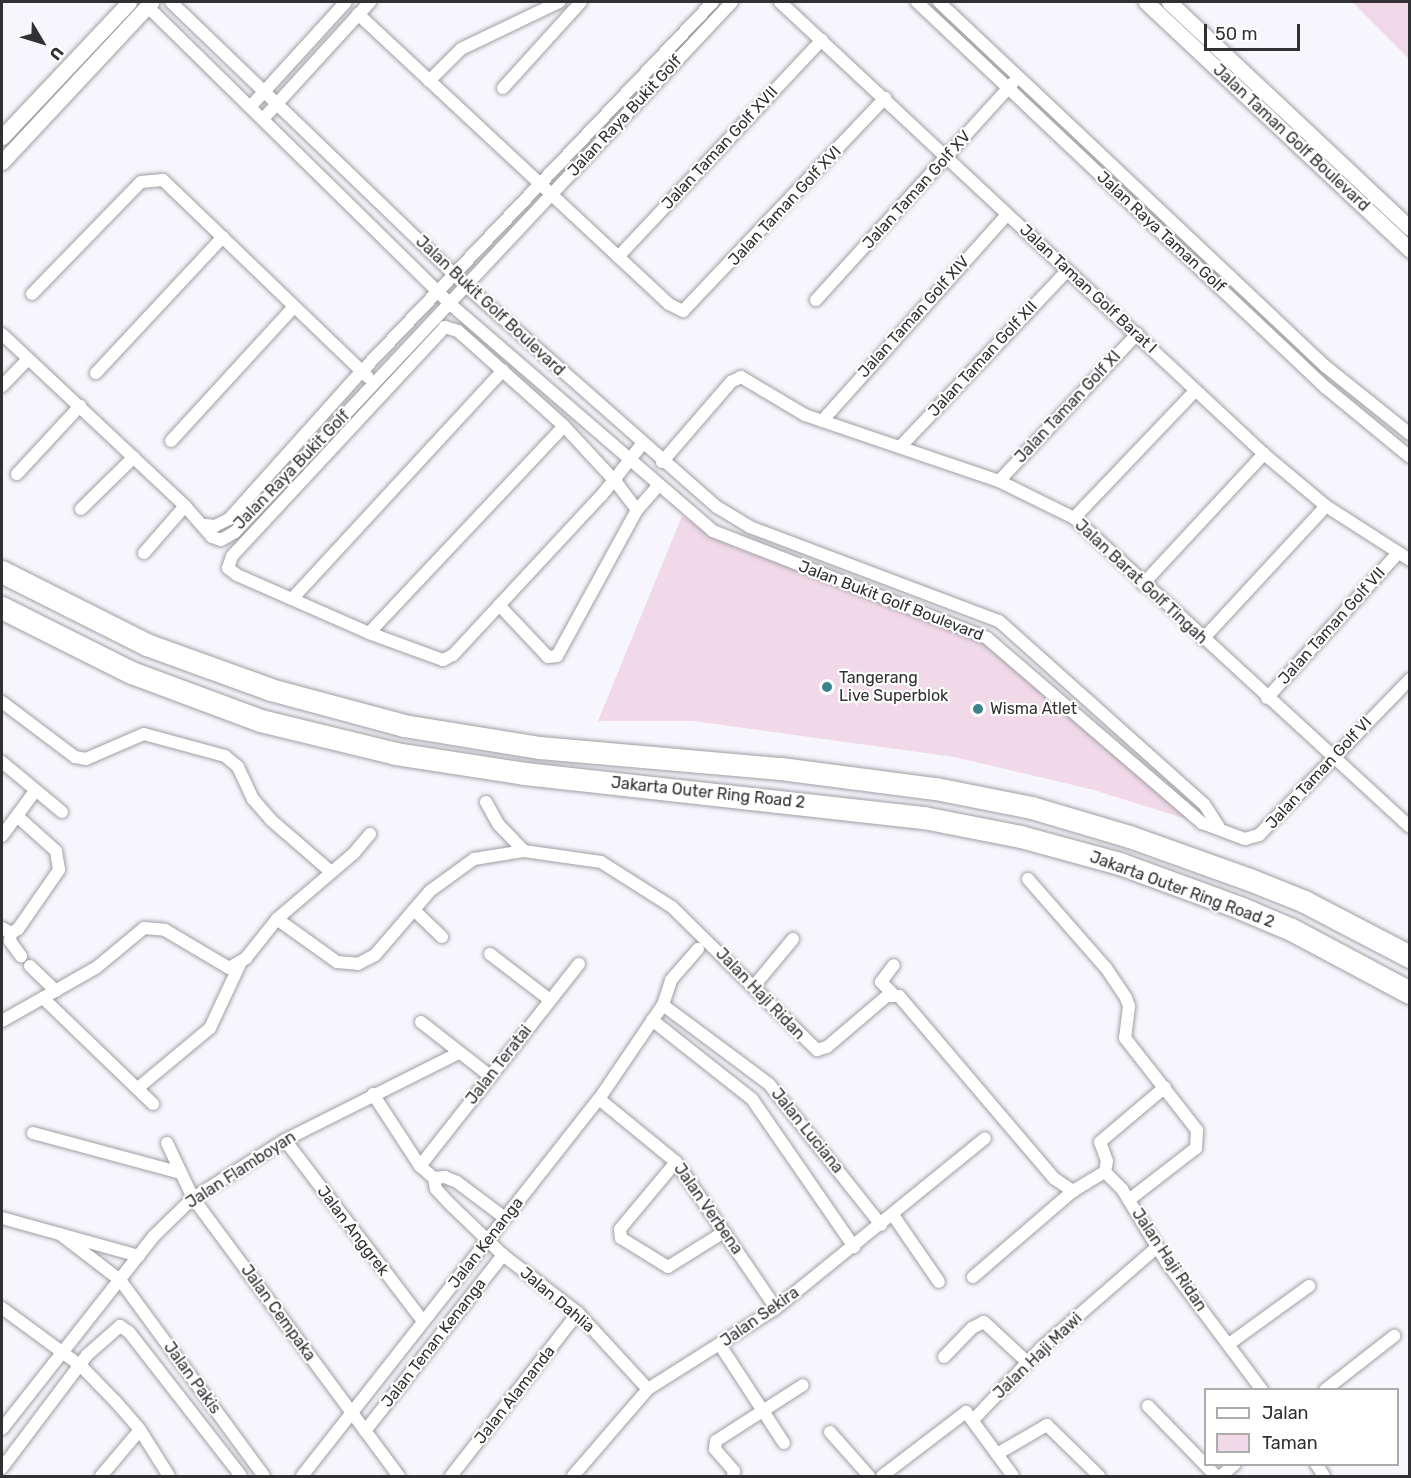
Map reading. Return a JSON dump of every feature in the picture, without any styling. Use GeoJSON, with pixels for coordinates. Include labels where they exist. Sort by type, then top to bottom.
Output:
{"type":"FeatureCollection","features":[{"type":"Feature","properties":{"kind":"highway","name":"Jakarta Outer Ring Road 2"},"geometry":{"type":"LineString","coordinates":[[2,572],[147,645],[271,690],[404,726],[540,748],[781,769],[936,789],[1032,808],[1130,837],[1250,879],[1305,902],[1410,957]]}},
{"type":"Feature","properties":{"kind":"highway","name":"Jakarta Outer Ring Road 2"},"geometry":{"type":"LineString","coordinates":[[2,608],[132,673],[261,720],[396,754],[525,774],[924,818],[1022,837],[1120,864],[1240,908],[1292,930],[1410,993]]}},
{"type":"Feature","properties":{"kind":"street"},"geometry":{"type":"LineString","coordinates":[[2,137],[129,2]]}},
{"type":"Feature","properties":{"kind":"street","name":"Jalan Bukit Golf Boulevard"},"geometry":{"type":"LineString","coordinates":[[171,2],[266,89],[276,104],[466,286],[642,444],[717,507],[750,526],[999,621],[1204,804],[1219,826]]}},
{"type":"Feature","properties":{"kind":"street"},"geometry":{"type":"LineString","coordinates":[[263,119],[370,2]]}},
{"type":"Feature","properties":{"kind":"street"},"geometry":{"type":"LineString","coordinates":[[429,81],[460,49],[559,2]]}},
{"type":"Feature","properties":{"kind":"street"},"geometry":{"type":"LineString","coordinates":[[503,88],[581,2]]}},
{"type":"Feature","properties":{"kind":"street","name":"Jalan Raya Bukit Golf"},"geometry":{"type":"LineString","coordinates":[[205,525],[215,526],[229,519],[362,371],[542,186],[713,2]]}},
{"type":"Feature","properties":{"kind":"street","name":"Jalan Raya Bukit Golf"},"geometry":{"type":"LineString","coordinates":[[205,525],[216,540],[235,532],[732,2]]}},
{"type":"Feature","properties":{"kind":"street","name":"Jalan Taman Golf Barat I"},"geometry":{"type":"LineString","coordinates":[[780,2],[1264,454],[1326,506],[1397,554],[1410,560]]}},
{"type":"Feature","properties":{"kind":"street","name":"Jalan Raya Taman Golf"},"geometry":{"type":"LineString","coordinates":[[917,2],[1325,387],[1410,457]]}},
{"type":"Feature","properties":{"kind":"street","name":"Jalan Raya Taman Golf"},"geometry":{"type":"LineString","coordinates":[[939,2],[1325,366],[1410,434]]}},
{"type":"Feature","properties":{"kind":"street","name":"Jalan Taman Golf Boulevard"},"geometry":{"type":"LineString","coordinates":[[1146,2],[1410,250]]}},
{"type":"Feature","properties":{"kind":"street","name":"Jalan Taman Golf Boulevard"},"geometry":{"type":"LineString","coordinates":[[1169,2],[1410,228]]}},
{"type":"Feature","properties":{"kind":"street"},"geometry":{"type":"LineString","coordinates":[[2,162],[147,3]]}},
{"type":"Feature","properties":{"kind":"street","name":"Jalan Bukit Golf Boulevard"},"geometry":{"type":"LineString","coordinates":[[147,3],[450,304],[722,536],[987,638],[1196,819],[1219,826]]}},
{"type":"Feature","properties":{"kind":"street"},"geometry":{"type":"LineString","coordinates":[[250,107],[343,5],[429,81],[618,257]]}},
{"type":"Feature","properties":{"kind":"street"},"geometry":{"type":"LineString","coordinates":[[317,33],[330,45]]}},
{"type":"Feature","properties":{"kind":"street","name":"Jalan Taman Golf XVII"},"geometry":{"type":"LineString","coordinates":[[618,257],[822,40]]}},
{"type":"Feature","properties":{"kind":"street","name":"Jalan Taman Golf XV"},"geometry":{"type":"LineString","coordinates":[[816,300],[1018,78]]}},
{"type":"Feature","properties":{"kind":"street","name":"Jalan Taman Golf XVI"},"geometry":{"type":"LineString","coordinates":[[618,257],[669,304],[683,311],[885,98]]}},
{"type":"Feature","properties":{"kind":"street"},"geometry":{"type":"LineString","coordinates":[[32,294],[147,179],[170,184],[294,307],[375,383]]}},
{"type":"Feature","properties":{"kind":"street","name":"Jalan Taman Golf XIV"},"geometry":{"type":"LineString","coordinates":[[822,421],[1007,215]]}},
{"type":"Feature","properties":{"kind":"street"},"geometry":{"type":"LineString","coordinates":[[96,373],[223,237]]}},
{"type":"Feature","properties":{"kind":"street","name":"Jalan Taman Golf XII"},"geometry":{"type":"LineString","coordinates":[[900,447],[1067,271]]}},
{"type":"Feature","properties":{"kind":"street"},"geometry":{"type":"LineString","coordinates":[[171,441],[294,307]]}},
{"type":"Feature","properties":{"kind":"street"},"geometry":{"type":"LineString","coordinates":[[636,510],[614,480],[564,426],[454,328],[445,327],[432,338],[229,562],[228,568],[237,575],[369,633],[443,660],[453,655],[614,480],[642,444]]}},
{"type":"Feature","properties":{"kind":"street"},"geometry":{"type":"LineString","coordinates":[[2,334],[27,360],[80,406],[205,525]]}},
{"type":"Feature","properties":{"kind":"street","name":"Jalan Taman Golf XI"},"geometry":{"type":"LineString","coordinates":[[999,481],[1137,334]]}},
{"type":"Feature","properties":{"kind":"street"},"geometry":{"type":"LineString","coordinates":[[2,386],[27,360]]}},
{"type":"Feature","properties":{"kind":"street"},"geometry":{"type":"LineString","coordinates":[[292,598],[503,370]]}},
{"type":"Feature","properties":{"kind":"street","name":"Jalan Barat Golf Tingah"},"geometry":{"type":"LineString","coordinates":[[663,462],[738,377],[751,381],[792,409],[822,421],[999,481],[1074,518],[1332,757],[1407,819]]}},
{"type":"Feature","properties":{"kind":"street"},"geometry":{"type":"LineString","coordinates":[[1074,518],[1195,391]]}},
{"type":"Feature","properties":{"kind":"street"},"geometry":{"type":"LineString","coordinates":[[17,474],[80,406]]}},
{"type":"Feature","properties":{"kind":"street"},"geometry":{"type":"LineString","coordinates":[[369,633],[564,426]]}},
{"type":"Feature","properties":{"kind":"street"},"geometry":{"type":"LineString","coordinates":[[1143,584],[1264,454]]}},
{"type":"Feature","properties":{"kind":"street"},"geometry":{"type":"LineString","coordinates":[[81,509],[134,457]]}},
{"type":"Feature","properties":{"kind":"street"},"geometry":{"type":"LineString","coordinates":[[499,605],[548,657],[555,657],[636,510],[659,484]]}},
{"type":"Feature","properties":{"kind":"street"},"geometry":{"type":"LineString","coordinates":[[144,553],[185,506]]}},
{"type":"Feature","properties":{"kind":"street"},"geometry":{"type":"LineString","coordinates":[[1203,639],[1326,506]]}},
{"type":"Feature","properties":{"kind":"street","name":"Jalan Taman Golf VII"},"geometry":{"type":"LineString","coordinates":[[1267,698],[1397,554]]}},
{"type":"Feature","properties":{"kind":"street","name":"Jalan Taman Golf VI"},"geometry":{"type":"LineString","coordinates":[[1219,826],[1245,839],[1259,835],[1410,679]]}},
{"type":"Feature","properties":{"kind":"street"},"geometry":{"type":"LineString","coordinates":[[2,702],[75,757],[86,759],[144,734],[225,756],[238,767],[254,799],[271,820],[331,872]]}},
{"type":"Feature","properties":{"kind":"street"},"geometry":{"type":"LineString","coordinates":[[2,762],[62,812]]}},
{"type":"Feature","properties":{"kind":"street"},"geometry":{"type":"LineString","coordinates":[[2,836],[35,791]]}},
{"type":"Feature","properties":{"kind":"street"},"geometry":{"type":"LineString","coordinates":[[486,802],[499,825],[524,851]]}},
{"type":"Feature","properties":{"kind":"street"},"geometry":{"type":"LineString","coordinates":[[17,816],[57,851],[59,870],[18,929],[6,931],[21,956]]}},
{"type":"Feature","properties":{"kind":"street"},"geometry":{"type":"LineString","coordinates":[[138,1088],[210,1028],[240,964],[277,919],[370,834]]}},
{"type":"Feature","properties":{"kind":"street","name":"Jalan Haji Ridan"},"geometry":{"type":"LineString","coordinates":[[277,919],[323,954],[348,965],[375,955],[447,875],[474,859],[524,851],[601,862],[672,907],[821,1051],[893,994]]}},
{"type":"Feature","properties":{"kind":"street"},"geometry":{"type":"LineString","coordinates":[[1028,879],[1106,968],[1129,1006],[1125,1038],[1197,1130],[1199,1142],[1129,1200]]}},
{"type":"Feature","properties":{"kind":"street"},"geometry":{"type":"LineString","coordinates":[[414,910],[442,937]]}},
{"type":"Feature","properties":{"kind":"street"},"geometry":{"type":"LineString","coordinates":[[2,1021],[97,967],[144,928],[165,930],[222,967],[240,964]]}},
{"type":"Feature","properties":{"kind":"street"},"geometry":{"type":"LineString","coordinates":[[754,986],[793,939]]}},
{"type":"Feature","properties":{"kind":"street","name":"Jalan Kenanga"},"geometry":{"type":"LineString","coordinates":[[302,1476],[599,1099],[663,1005],[671,980],[698,949]]}},
{"type":"Feature","properties":{"kind":"street"},"geometry":{"type":"LineString","coordinates":[[490,954],[550,1000]]}},
{"type":"Feature","properties":{"kind":"street","name":"Jalan Teratai"},"geometry":{"type":"LineString","coordinates":[[420,1166],[579,964]]}},
{"type":"Feature","properties":{"kind":"street"},"geometry":{"type":"LineString","coordinates":[[894,965],[881,982],[925,1023],[1055,1179],[1073,1191]]}},
{"type":"Feature","properties":{"kind":"street"},"geometry":{"type":"LineString","coordinates":[[30,966],[56,991]]}},
{"type":"Feature","properties":{"kind":"street"},"geometry":{"type":"LineString","coordinates":[[43,998],[138,1088],[154,1099]]}},
{"type":"Feature","properties":{"kind":"street","name":"Jalan Luciana"},"geometry":{"type":"LineString","coordinates":[[663,1005],[769,1084],[881,1225]]}},
{"type":"Feature","properties":{"kind":"street","name":"Jalan Luciana"},"geometry":{"type":"LineString","coordinates":[[652,1020],[752,1099],[854,1247]]}},
{"type":"Feature","properties":{"kind":"street"},"geometry":{"type":"LineString","coordinates":[[421,1022],[490,1076]]}},
{"type":"Feature","properties":{"kind":"street","name":"Jalan Flamboyan"},"geometry":{"type":"LineString","coordinates":[[2,1429],[138,1256],[193,1198],[285,1140],[459,1053]]}},
{"type":"Feature","properties":{"kind":"street"},"geometry":{"type":"LineString","coordinates":[[752,1099],[769,1084]]}},
{"type":"Feature","properties":{"kind":"street"},"geometry":{"type":"LineString","coordinates":[[973,1276],[1073,1191],[1105,1172],[1107,1161],[1100,1142],[1165,1087]]}},
{"type":"Feature","properties":{"kind":"street"},"geometry":{"type":"LineString","coordinates":[[373,1094],[420,1166],[434,1178],[445,1177],[457,1182],[505,1218]]}},
{"type":"Feature","properties":{"kind":"street","name":"Jalan Verbena"},"geometry":{"type":"LineString","coordinates":[[599,1099],[676,1162],[776,1308]]}},
{"type":"Feature","properties":{"kind":"street"},"geometry":{"type":"LineString","coordinates":[[33,1133],[181,1173]]}},
{"type":"Feature","properties":{"kind":"street","name":"Jalan Sekira"},"geometry":{"type":"LineString","coordinates":[[573,1476],[648,1389],[776,1308],[854,1247],[985,1138]]}},
{"type":"Feature","properties":{"kind":"street","name":"Jalan Anggrek"},"geometry":{"type":"LineString","coordinates":[[285,1140],[423,1321]]}},
{"type":"Feature","properties":{"kind":"street","name":"Jalan Cempaka"},"geometry":{"type":"LineString","coordinates":[[166,1143],[193,1198],[399,1476]]}},
{"type":"Feature","properties":{"kind":"street"},"geometry":{"type":"LineString","coordinates":[[676,1162],[620,1229],[621,1238],[668,1267],[724,1232]]}},
{"type":"Feature","properties":{"kind":"street","name":"Jalan Haji Ridan"},"geometry":{"type":"LineString","coordinates":[[1105,1172],[1129,1200],[1157,1247],[1261,1388]]}},
{"type":"Feature","properties":{"kind":"street","name":"Jalan Dahlia"},"geometry":{"type":"LineString","coordinates":[[434,1178],[436,1189],[487,1241],[579,1313],[648,1389]]}},
{"type":"Feature","properties":{"kind":"street"},"geometry":{"type":"LineString","coordinates":[[893,1215],[939,1282]]}},
{"type":"Feature","properties":{"kind":"street"},"geometry":{"type":"LineString","coordinates":[[2,1218],[138,1256]]}},
{"type":"Feature","properties":{"kind":"street","name":"Jalan Pakis"},"geometry":{"type":"LineString","coordinates":[[60,1234],[120,1280],[264,1476]]}},
{"type":"Feature","properties":{"kind":"street","name":"Jalan Haji Mawi"},"geometry":{"type":"LineString","coordinates":[[973,1420],[1027,1362],[1157,1247]]}},
{"type":"Feature","properties":{"kind":"street","name":"Jalan Tenan Kenanga"},"geometry":{"type":"LineString","coordinates":[[365,1431],[503,1255]]}},
{"type":"Feature","properties":{"kind":"street"},"geometry":{"type":"LineString","coordinates":[[1229,1344],[1309,1286]]}},
{"type":"Feature","properties":{"kind":"street"},"geometry":{"type":"LineString","coordinates":[[2,1308],[81,1366],[140,1430],[169,1476]]}},
{"type":"Feature","properties":{"kind":"street","name":"Jalan Alamanda"},"geometry":{"type":"LineString","coordinates":[[450,1476],[579,1313]]}},
{"type":"Feature","properties":{"kind":"street"},"geometry":{"type":"LineString","coordinates":[[944,1357],[972,1328],[984,1322],[992,1326],[1027,1362]]}},
{"type":"Feature","properties":{"kind":"street"},"geometry":{"type":"LineString","coordinates":[[2,1468],[81,1366],[108,1334],[120,1326],[129,1332],[159,1369],[241,1476]]}},
{"type":"Feature","properties":{"kind":"street"},"geometry":{"type":"LineString","coordinates":[[1326,1388],[1394,1336]]}},
{"type":"Feature","properties":{"kind":"street"},"geometry":{"type":"LineString","coordinates":[[720,1345],[784,1443]]}},
{"type":"Feature","properties":{"kind":"street"},"geometry":{"type":"LineString","coordinates":[[159,1369],[176,1356]]}},
{"type":"Feature","properties":{"kind":"street"},"geometry":{"type":"LineString","coordinates":[[733,1476],[734,1471],[714,1443],[762,1409],[803,1385]]}},
{"type":"Feature","properties":{"kind":"street"},"geometry":{"type":"LineString","coordinates":[[1148,1406],[1204,1464]]}},
{"type":"Feature","properties":{"kind":"street"},"geometry":{"type":"LineString","coordinates":[[882,1476],[964,1412],[973,1420],[1014,1476]]}},
{"type":"Feature","properties":{"kind":"street"},"geometry":{"type":"LineString","coordinates":[[998,1454],[1047,1425],[1099,1476]]}},
{"type":"Feature","properties":{"kind":"street"},"geometry":{"type":"LineString","coordinates":[[101,1476],[140,1430]]}},
{"type":"Feature","properties":{"kind":"street"},"geometry":{"type":"LineString","coordinates":[[830,1432],[869,1476]]}},
{"type":"Feature","properties":{"kind":"street"},"geometry":{"type":"LineString","coordinates":[[1221,1476],[1233,1466]]}},
{"type":"Feature","properties":{"kind":"green space"},"geometry":{"type":"Polygon","coordinates":[[[1352,2],[1409,2],[1409,59],[1352,2]]]}},
{"type":"Feature","properties":{"kind":"green space","name":"Tangerang Live Superblok"},"geometry":{"type":"Polygon","coordinates":[[[682,516],[735,548],[962,629],[1004,653],[1189,820],[1094,790],[954,757],[693,721],[598,721],[682,516]]]}},
{"type":"Feature","properties":{"kind":"place","name":"Tangerang Live Superblok"},"geometry":{"type":"Point","coordinates":[827,687]}},
{"type":"Feature","properties":{"kind":"place","name":"Wisma Atlet"},"geometry":{"type":"Point","coordinates":[978,709]}}]}
